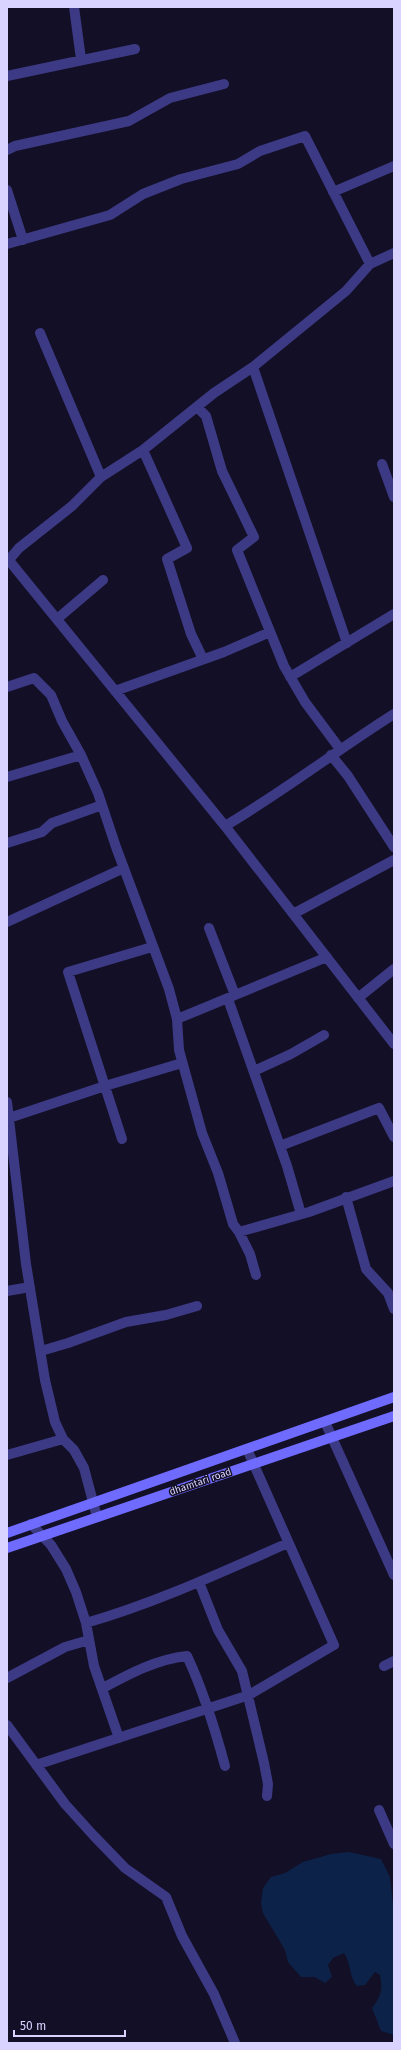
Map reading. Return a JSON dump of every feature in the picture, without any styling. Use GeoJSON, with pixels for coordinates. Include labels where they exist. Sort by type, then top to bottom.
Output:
{"type":"FeatureCollection","features":[{"type":"Feature","properties":{"kind":"main road"},"geometry":{"type":"LineString","coordinates":[[7,1533],[394,1397]]}},
{"type":"Feature","properties":{"kind":"main road","name":"dhamtari road"},"geometry":{"type":"LineString","coordinates":[[7,1548],[394,1416]]}},
{"type":"Feature","properties":{"kind":"street"},"geometry":{"type":"LineString","coordinates":[[74,7],[81,59]]}},
{"type":"Feature","properties":{"kind":"street"},"geometry":{"type":"LineString","coordinates":[[7,76],[81,59],[135,49]]}},
{"type":"Feature","properties":{"kind":"street"},"geometry":{"type":"LineString","coordinates":[[7,150],[15,146],[129,121],[170,98],[224,84]]}},
{"type":"Feature","properties":{"kind":"street"},"geometry":{"type":"LineString","coordinates":[[7,244],[110,215],[143,194],[181,179],[238,164],[260,151],[305,136],[370,264]]}},
{"type":"Feature","properties":{"kind":"street"},"geometry":{"type":"LineString","coordinates":[[333,192],[394,166]]}},
{"type":"Feature","properties":{"kind":"street"},"geometry":{"type":"LineString","coordinates":[[7,190],[23,240]]}},
{"type":"Feature","properties":{"kind":"street"},"geometry":{"type":"LineString","coordinates":[[394,253],[370,264],[346,291],[253,367],[197,407],[143,450],[101,477],[72,506],[19,548],[8,560],[225,826],[394,1044]]}},
{"type":"Feature","properties":{"kind":"street"},"geometry":{"type":"LineString","coordinates":[[40,333],[101,477]]}},
{"type":"Feature","properties":{"kind":"street"},"geometry":{"type":"LineString","coordinates":[[253,367],[347,643]]}},
{"type":"Feature","properties":{"kind":"street"},"geometry":{"type":"LineString","coordinates":[[197,407],[206,416],[222,471],[254,537],[237,550],[270,632],[290,677],[305,702],[340,749]]}},
{"type":"Feature","properties":{"kind":"street"},"geometry":{"type":"LineString","coordinates":[[143,450],[187,548],[167,559],[191,634],[203,659]]}},
{"type":"Feature","properties":{"kind":"street"},"geometry":{"type":"LineString","coordinates":[[382,464],[394,497]]}},
{"type":"Feature","properties":{"kind":"street"},"geometry":{"type":"LineString","coordinates":[[57,619],[103,580]]}},
{"type":"Feature","properties":{"kind":"street"},"geometry":{"type":"LineString","coordinates":[[290,677],[394,614]]}},
{"type":"Feature","properties":{"kind":"street"},"geometry":{"type":"LineString","coordinates":[[115,691],[203,659],[270,632]]}},
{"type":"Feature","properties":{"kind":"street"},"geometry":{"type":"LineString","coordinates":[[7,687],[34,678],[52,695],[62,720],[81,755],[102,805],[152,947],[169,989],[177,1019],[179,1050],[202,1133],[218,1173],[225,1204],[233,1224],[239,1232],[250,1254],[256,1275]]}},
{"type":"Feature","properties":{"kind":"street"},"geometry":{"type":"LineString","coordinates":[[225,826],[292,784],[331,755],[394,714]]}},
{"type":"Feature","properties":{"kind":"street"},"geometry":{"type":"LineString","coordinates":[[7,777],[81,755]]}},
{"type":"Feature","properties":{"kind":"street"},"geometry":{"type":"LineString","coordinates":[[331,755],[348,776],[394,847]]}},
{"type":"Feature","properties":{"kind":"street"},"geometry":{"type":"LineString","coordinates":[[7,843],[42,832],[52,823],[102,805]]}},
{"type":"Feature","properties":{"kind":"street"},"geometry":{"type":"LineString","coordinates":[[293,914],[394,860]]}},
{"type":"Feature","properties":{"kind":"street"},"geometry":{"type":"LineString","coordinates":[[7,922],[124,868]]}},
{"type":"Feature","properties":{"kind":"street"},"geometry":{"type":"LineString","coordinates":[[208,928],[232,997],[254,1071],[280,1146],[301,1214]]}},
{"type":"Feature","properties":{"kind":"street"},"geometry":{"type":"LineString","coordinates":[[122,1138],[68,972],[152,947]]}},
{"type":"Feature","properties":{"kind":"street"},"geometry":{"type":"LineString","coordinates":[[177,1019],[327,957]]}},
{"type":"Feature","properties":{"kind":"street"},"geometry":{"type":"LineString","coordinates":[[358,998],[394,969]]}},
{"type":"Feature","properties":{"kind":"street"},"geometry":{"type":"LineString","coordinates":[[254,1071],[291,1054],[324,1035]]}},
{"type":"Feature","properties":{"kind":"street"},"geometry":{"type":"LineString","coordinates":[[9,1118],[105,1086],[182,1063]]}},
{"type":"Feature","properties":{"kind":"street"},"geometry":{"type":"LineString","coordinates":[[7,1102],[30,1287],[55,1422],[63,1439],[74,1450],[84,1468],[92,1503],[97,1517]]}},
{"type":"Feature","properties":{"kind":"street"},"geometry":{"type":"LineString","coordinates":[[280,1146],[379,1108],[394,1137]]}},
{"type":"Feature","properties":{"kind":"street"},"geometry":{"type":"LineString","coordinates":[[239,1232],[301,1214],[394,1181]]}},
{"type":"Feature","properties":{"kind":"street"},"geometry":{"type":"LineString","coordinates":[[346,1198],[366,1269],[388,1292],[394,1309]]}},
{"type":"Feature","properties":{"kind":"street"},"geometry":{"type":"LineString","coordinates":[[7,1291],[30,1287]]}},
{"type":"Feature","properties":{"kind":"street"},"geometry":{"type":"LineString","coordinates":[[41,1350],[68,1343],[126,1322],[166,1315],[197,1306]]}},
{"type":"Feature","properties":{"kind":"street"},"geometry":{"type":"LineString","coordinates":[[325,1422],[394,1576]]}},
{"type":"Feature","properties":{"kind":"street"},"geometry":{"type":"LineString","coordinates":[[7,1455],[63,1439]]}},
{"type":"Feature","properties":{"kind":"street"},"geometry":{"type":"LineString","coordinates":[[36,1765],[248,1695],[334,1645],[247,1449]]}},
{"type":"Feature","properties":{"kind":"street"},"geometry":{"type":"LineString","coordinates":[[31,1524],[51,1545],[66,1569],[86,1623],[94,1666],[119,1738]]}},
{"type":"Feature","properties":{"kind":"street"},"geometry":{"type":"LineString","coordinates":[[86,1623],[120,1613],[199,1582],[288,1543]]}},
{"type":"Feature","properties":{"kind":"street"},"geometry":{"type":"LineString","coordinates":[[199,1582],[218,1630],[242,1672],[268,1784],[267,1796]]}},
{"type":"Feature","properties":{"kind":"street"},"geometry":{"type":"LineString","coordinates":[[7,1678],[65,1647],[89,1640]]}},
{"type":"Feature","properties":{"kind":"street"},"geometry":{"type":"LineString","coordinates":[[102,1688],[135,1672],[171,1658],[187,1656],[198,1679],[225,1766]]}},
{"type":"Feature","properties":{"kind":"street"},"geometry":{"type":"LineString","coordinates":[[384,1666],[394,1662]]}},
{"type":"Feature","properties":{"kind":"street"},"geometry":{"type":"LineString","coordinates":[[7,1725],[65,1804],[99,1842],[125,1868],[166,1897],[182,1936],[214,1994],[235,2043]]}},
{"type":"Feature","properties":{"kind":"street"},"geometry":{"type":"LineString","coordinates":[[379,1810],[394,1844]]}},
{"type":"Feature","properties":{"kind":"water"},"geometry":{"type":"Polygon","coordinates":[[[349,1852],[381,1859],[390,1877],[394,1913],[394,2035],[381,2031],[372,2008],[380,1993],[380,1975],[375,1972],[365,1985],[357,1986],[354,1982],[344,1953],[333,1958],[328,1965],[332,1977],[325,1983],[315,1977],[301,1977],[288,1962],[285,1950],[263,1913],[261,1903],[263,1888],[271,1877],[285,1873],[303,1862],[331,1854],[349,1852]]]}}]}
